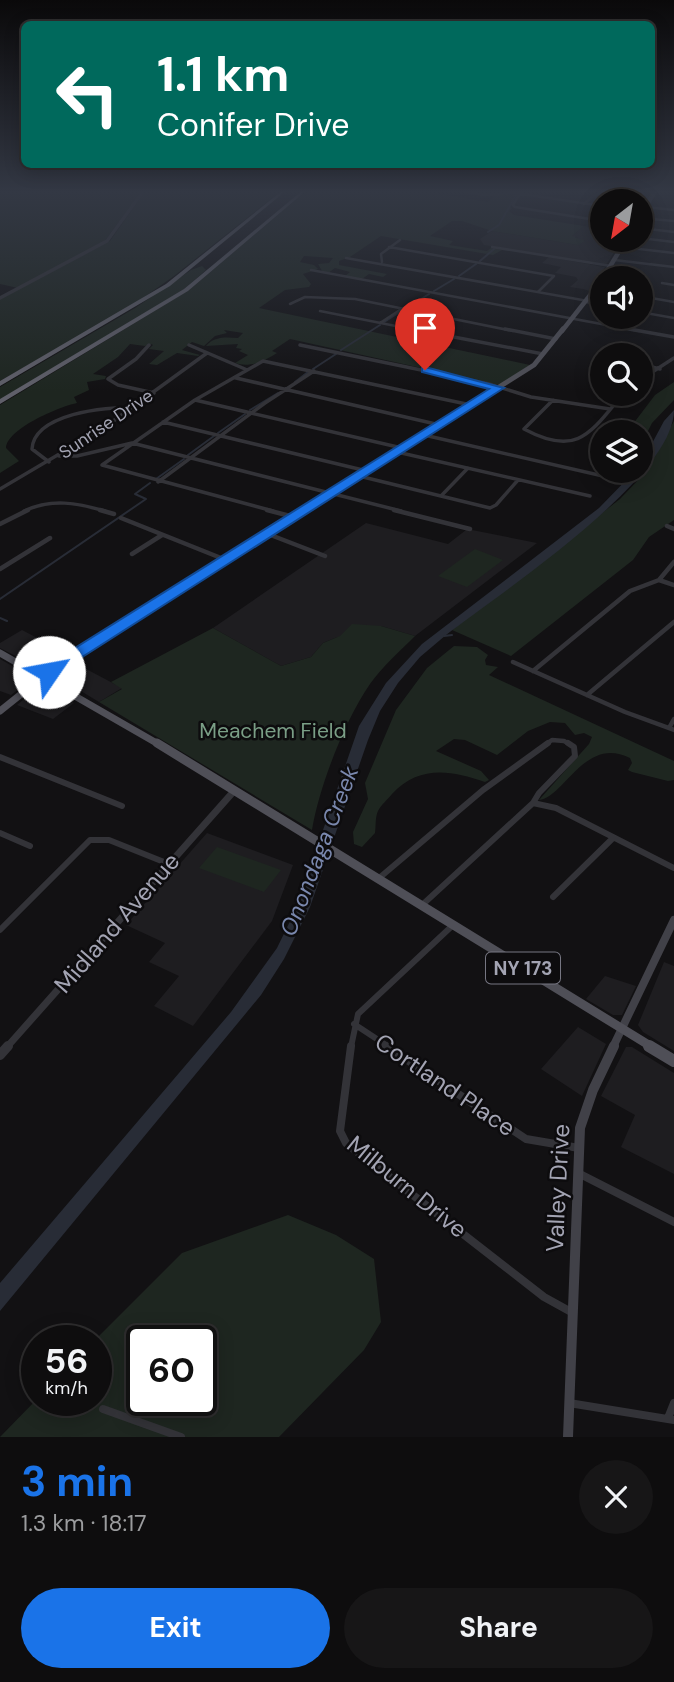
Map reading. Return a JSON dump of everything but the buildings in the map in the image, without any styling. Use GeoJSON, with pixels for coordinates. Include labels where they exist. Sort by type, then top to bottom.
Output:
{"type":"FeatureCollection","features":[{"type":"Feature","properties":{"kind":"highway"},"geometry":{"type":"LineString","coordinates":[[0,384],[168,285],[202,257]]}},
{"type":"Feature","properties":{"kind":"highway"},"geometry":{"type":"LineString","coordinates":[[0,402],[186,290],[225,257]]}},
{"type":"Feature","properties":{"kind":"main road"},"geometry":{"type":"LineString","coordinates":[[610,266],[616,257]]}},
{"type":"Feature","properties":{"kind":"main road"},"geometry":{"type":"LineString","coordinates":[[0,711],[43,676],[534,365],[590,298]]}},
{"type":"Feature","properties":{"kind":"main road","name":"NY 173"},"geometry":{"type":"LineString","coordinates":[[0,653],[234,791],[674,1061]]}},
{"type":"Feature","properties":{"kind":"main road","name":"Valley Drive"},"geometry":{"type":"LineString","coordinates":[[568,1437],[579,1148],[584,1112],[674,920]]}},
{"type":"Feature","properties":{"kind":"street"},"geometry":{"type":"LineString","coordinates":[[0,298],[76,257]]}},
{"type":"Feature","properties":{"kind":"street"},"geometry":{"type":"LineString","coordinates":[[380,257],[385,264]]}},
{"type":"Feature","properties":{"kind":"street"},"geometry":{"type":"LineString","coordinates":[[448,257],[553,275],[538,292]]}},
{"type":"Feature","properties":{"kind":"street"},"geometry":{"type":"LineString","coordinates":[[555,257],[610,266]]}},
{"type":"Feature","properties":{"kind":"street"},"geometry":{"type":"LineString","coordinates":[[345,258],[590,302]]}},
{"type":"Feature","properties":{"kind":"street"},"geometry":{"type":"LineString","coordinates":[[614,260],[674,267]]}},
{"type":"Feature","properties":{"kind":"street"},"geometry":{"type":"LineString","coordinates":[[311,270],[674,337]]}},
{"type":"Feature","properties":{"kind":"street"},"geometry":{"type":"LineString","coordinates":[[662,283],[674,285]]}},
{"type":"Feature","properties":{"kind":"street"},"geometry":{"type":"LineString","coordinates":[[293,296],[355,299],[556,339]]}},
{"type":"Feature","properties":{"kind":"street"},"geometry":{"type":"LineString","coordinates":[[290,304],[303,298]]}},
{"type":"Feature","properties":{"kind":"street"},"geometry":{"type":"LineString","coordinates":[[653,298],[674,302]]}},
{"type":"Feature","properties":{"kind":"street"},"geometry":{"type":"LineString","coordinates":[[380,323],[403,308]]}},
{"type":"Feature","properties":{"kind":"street"},"geometry":{"type":"LineString","coordinates":[[320,311],[543,355]]}},
{"type":"Feature","properties":{"kind":"street"},"geometry":{"type":"LineString","coordinates":[[653,314],[674,318]]}},
{"type":"Feature","properties":{"kind":"street"},"geometry":{"type":"LineString","coordinates":[[149,345],[136,359],[108,379],[118,385],[154,393]]}},
{"type":"Feature","properties":{"kind":"street"},"geometry":{"type":"LineString","coordinates":[[189,345],[245,369]]}},
{"type":"Feature","properties":{"kind":"street"},"geometry":{"type":"LineString","coordinates":[[300,345],[554,400],[610,409]]}},
{"type":"Feature","properties":{"kind":"street","name":"Sunrise Drive"},"geometry":{"type":"LineString","coordinates":[[0,489],[59,456],[154,393],[175,373],[207,353]]}},
{"type":"Feature","properties":{"kind":"street"},"geometry":{"type":"LineString","coordinates":[[653,373],[674,358]]}},
{"type":"Feature","properties":{"kind":"street"},"geometry":{"type":"LineString","coordinates":[[294,517],[158,482],[103,466],[103,463],[195,400],[259,362],[270,361],[471,405]]}},
{"type":"Feature","properties":{"kind":"street"},"geometry":{"type":"LineString","coordinates":[[653,367],[660,369]]}},
{"type":"Feature","properties":{"kind":"street"},"geometry":{"type":"LineString","coordinates":[[158,482],[189,457],[314,371]]}},
{"type":"Feature","properties":{"kind":"street"},"geometry":{"type":"LineString","coordinates":[[236,378],[440,425]]}},
{"type":"Feature","properties":{"kind":"street"},"geometry":{"type":"LineString","coordinates":[[195,400],[590,496]]}},
{"type":"Feature","properties":{"kind":"street"},"geometry":{"type":"LineString","coordinates":[[554,400],[548,409],[527,423],[525,430],[560,440],[582,440],[594,431],[613,406]]}},
{"type":"Feature","properties":{"kind":"street"},"geometry":{"type":"LineString","coordinates":[[49,461],[32,449],[34,438],[40,432],[82,409],[104,406],[132,408]]}},
{"type":"Feature","properties":{"kind":"street"},"geometry":{"type":"LineString","coordinates":[[163,422],[367,471]]}},
{"type":"Feature","properties":{"kind":"street"},"geometry":{"type":"LineString","coordinates":[[424,435],[590,473]]}},
{"type":"Feature","properties":{"kind":"street"},"geometry":{"type":"LineString","coordinates":[[59,456],[77,456],[114,444],[132,443],[470,529]]}},
{"type":"Feature","properties":{"kind":"street"},"geometry":{"type":"LineString","coordinates":[[441,496],[469,468]]}},
{"type":"Feature","properties":{"kind":"street"},"geometry":{"type":"LineString","coordinates":[[359,476],[490,508],[519,480]]}},
{"type":"Feature","properties":{"kind":"street"},"geometry":{"type":"LineString","coordinates":[[0,524],[43,503],[65,501],[114,514]]}},
{"type":"Feature","properties":{"kind":"street"},"geometry":{"type":"LineString","coordinates":[[121,518],[226,561]]}},
{"type":"Feature","properties":{"kind":"street"},"geometry":{"type":"LineString","coordinates":[[667,526],[674,528]]}},
{"type":"Feature","properties":{"kind":"street"},"geometry":{"type":"LineString","coordinates":[[268,534],[325,556]]}},
{"type":"Feature","properties":{"kind":"street"},"geometry":{"type":"LineString","coordinates":[[132,554],[162,535]]}},
{"type":"Feature","properties":{"kind":"street"},"geometry":{"type":"LineString","coordinates":[[0,569],[50,538]]}},
{"type":"Feature","properties":{"kind":"street"},"geometry":{"type":"LineString","coordinates":[[533,671],[630,591],[659,580],[674,562]]}},
{"type":"Feature","properties":{"kind":"street"},"geometry":{"type":"LineString","coordinates":[[659,580],[674,585]]}},
{"type":"Feature","properties":{"kind":"street"},"geometry":{"type":"LineString","coordinates":[[587,695],[674,622]]}},
{"type":"Feature","properties":{"kind":"street"},"geometry":{"type":"LineString","coordinates":[[513,662],[671,729],[674,719]]}},
{"type":"Feature","properties":{"kind":"street"},"geometry":{"type":"LineString","coordinates":[[378,879],[483,790],[552,740],[569,743],[574,747],[575,756],[539,793],[534,803],[421,906]]}},
{"type":"Feature","properties":{"kind":"street"},"geometry":{"type":"LineString","coordinates":[[0,757],[122,806]]}},
{"type":"Feature","properties":{"kind":"street","name":"Midland Avenue"},"geometry":{"type":"LineString","coordinates":[[0,1055],[234,791]]}},
{"type":"Feature","properties":{"kind":"street"},"geometry":{"type":"LineString","coordinates":[[534,803],[556,808],[674,867]]}},
{"type":"Feature","properties":{"kind":"street"},"geometry":{"type":"LineString","coordinates":[[0,833],[30,846]]}},
{"type":"Feature","properties":{"kind":"street"},"geometry":{"type":"LineString","coordinates":[[0,930],[93,838],[110,840],[169,864]]}},
{"type":"Feature","properties":{"kind":"street"},"geometry":{"type":"LineString","coordinates":[[554,897],[614,838]]}},
{"type":"Feature","properties":{"kind":"street","name":"Milburn Drive"},"geometry":{"type":"LineString","coordinates":[[452,926],[358,1014],[346,1070],[340,1131],[346,1143],[544,1297],[573,1314]]}},
{"type":"Feature","properties":{"kind":"street","name":"Cortland Place"},"geometry":{"type":"LineString","coordinates":[[354,1024],[526,1139],[579,1148]]}},
{"type":"Feature","properties":{"kind":"street"},"geometry":{"type":"LineString","coordinates":[[580,1174],[674,1223]]}},
{"type":"Feature","properties":{"kind":"street"},"geometry":{"type":"LineString","coordinates":[[569,1403],[671,1419],[674,1404]]}},
{"type":"Feature","properties":{"kind":"street"},"geometry":{"type":"LineString","coordinates":[[112,1412],[180,1437]]}},
{"type":"Feature","properties":{"kind":"shaded area"},"geometry":{"type":"Polygon","coordinates":[[[549,257],[599,266],[590,266],[590,291],[570,287],[578,280],[576,277],[555,273],[561,267],[542,263],[549,257]]]}},
{"type":"Feature","properties":{"kind":"shaded area"},"geometry":{"type":"Polygon","coordinates":[[[558,257],[611,257],[606,265],[558,257]]]}},
{"type":"Feature","properties":{"kind":"shaded area"},"geometry":{"type":"Polygon","coordinates":[[[366,523],[448,544],[466,530],[537,543],[415,636],[381,626],[335,638],[323,643],[311,657],[281,666],[213,628],[366,523]]]}},
{"type":"Feature","properties":{"kind":"shaded area"},"geometry":{"type":"Polygon","coordinates":[[[22,630],[64,652],[64,656],[41,669],[0,648],[0,643],[22,630]]]}},
{"type":"Feature","properties":{"kind":"shaded area"},"geometry":{"type":"Polygon","coordinates":[[[0,659],[33,678],[11,695],[0,691],[0,659]]]}},
{"type":"Feature","properties":{"kind":"shaded area"},"geometry":{"type":"Polygon","coordinates":[[[73,662],[122,688],[99,702],[56,676],[73,662]]]}},
{"type":"Feature","properties":{"kind":"shaded area"},"geometry":{"type":"Polygon","coordinates":[[[41,685],[74,703],[53,719],[17,705],[41,685]]]}},
{"type":"Feature","properties":{"kind":"shaded area"},"geometry":{"type":"Polygon","coordinates":[[[207,833],[293,865],[272,921],[193,1026],[154,1006],[179,976],[149,962],[165,943],[126,925],[207,833]]]}},
{"type":"Feature","properties":{"kind":"shaded area"},"geometry":{"type":"Polygon","coordinates":[[[664,962],[674,966],[674,1051],[643,1032],[638,1025],[664,962]]]}},
{"type":"Feature","properties":{"kind":"shaded area"},"geometry":{"type":"Polygon","coordinates":[[[605,976],[636,986],[622,1015],[613,1015],[586,999],[605,976]]]}},
{"type":"Feature","properties":{"kind":"shaded area"},"geometry":{"type":"Polygon","coordinates":[[[578,1027],[606,1044],[582,1096],[541,1069],[578,1027]]]}},
{"type":"Feature","properties":{"kind":"shaded area"},"geometry":{"type":"Polygon","coordinates":[[[626,1047],[632,1047],[674,1073],[674,1174],[621,1147],[635,1115],[601,1096],[626,1047]]]}},
{"type":"Feature","properties":{"kind":"green space"},"geometry":{"type":"Polygon","coordinates":[[[0,257],[76,257],[18,288],[0,284],[0,257]]]}},
{"type":"Feature","properties":{"kind":"green space"},"geometry":{"type":"Polygon","coordinates":[[[80,257],[198,257],[133,305],[0,381],[0,299],[80,257]]]}},
{"type":"Feature","properties":{"kind":"green space"},"geometry":{"type":"Polygon","coordinates":[[[228,257],[303,257],[300,262],[314,265],[318,269],[303,274],[311,284],[309,287],[285,290],[259,308],[530,365],[500,385],[290,339],[272,351],[277,353],[267,359],[252,364],[235,363],[248,355],[239,351],[242,349],[236,348],[238,344],[206,346],[216,339],[238,338],[243,333],[224,330],[227,333],[215,336],[204,346],[192,342],[182,350],[200,355],[177,353],[157,365],[149,364],[164,351],[149,349],[153,345],[151,344],[130,344],[118,357],[93,374],[106,376],[105,379],[87,382],[89,390],[74,397],[77,403],[46,414],[15,434],[6,448],[19,461],[0,473],[0,405],[189,290],[228,257]]]}},
{"type":"Feature","properties":{"kind":"green space"},"geometry":{"type":"Polygon","coordinates":[[[319,257],[350,257],[339,261],[339,265],[387,274],[383,277],[369,274],[362,279],[345,276],[350,272],[335,268],[328,273],[322,271],[318,264],[329,263],[333,258],[319,257]]]}},
{"type":"Feature","properties":{"kind":"green space"},"geometry":{"type":"Polygon","coordinates":[[[202,266],[206,270],[182,291],[0,400],[0,387],[135,308],[191,270],[202,266]]]}},
{"type":"Feature","properties":{"kind":"green space"},"geometry":{"type":"Polygon","coordinates":[[[674,382],[674,400],[653,422],[636,420],[647,406],[653,406],[655,395],[674,382]]]}},
{"type":"Feature","properties":{"kind":"green space"},"geometry":{"type":"Polygon","coordinates":[[[674,421],[674,520],[649,537],[633,560],[511,656],[452,630],[620,499],[635,483],[653,483],[653,457],[674,421]]]}},
{"type":"Feature","properties":{"kind":"green space"},"geometry":{"type":"Polygon","coordinates":[[[475,549],[503,560],[467,587],[438,576],[475,549]]]}},
{"type":"Feature","properties":{"kind":"green space","name":"Meachem Field"},"geometry":{"type":"Polygon","coordinates":[[[352,624],[381,626],[415,636],[375,678],[351,716],[327,774],[312,830],[99,702],[122,689],[111,682],[213,628],[281,666],[311,657],[323,643],[340,636],[352,624]]]}},
{"type":"Feature","properties":{"kind":"green space"},"geometry":{"type":"Polygon","coordinates":[[[454,646],[477,647],[488,655],[486,665],[498,667],[489,675],[674,761],[674,780],[668,781],[632,772],[628,770],[632,763],[630,758],[614,753],[600,754],[577,769],[549,796],[539,800],[589,744],[592,737],[584,733],[575,735],[565,723],[550,722],[528,731],[497,755],[465,740],[454,739],[436,751],[481,771],[489,780],[485,782],[447,773],[424,774],[413,778],[392,794],[379,809],[375,833],[362,847],[354,844],[353,832],[368,799],[365,783],[396,710],[427,668],[454,646]]]}},
{"type":"Feature","properties":{"kind":"green space"},"geometry":{"type":"Polygon","coordinates":[[[217,847],[281,870],[264,892],[199,868],[217,847]]]}},
{"type":"Feature","properties":{"kind":"green space"},"geometry":{"type":"Polygon","coordinates":[[[288,1215],[336,1235],[374,1259],[381,1322],[364,1350],[279,1437],[0,1437],[21,1415],[112,1416],[110,1325],[182,1253],[288,1215]]]}},
{"type":"Feature","properties":{"kind":"water"},"geometry":{"type":"Polygon","coordinates":[[[674,410],[666,438],[653,458],[653,442],[664,421],[674,410]]]}},
{"type":"Feature","properties":{"kind":"water","name":"Onondaga Creek"},"geometry":{"type":"Polygon","coordinates":[[[623,483],[632,483],[580,533],[420,657],[398,683],[380,711],[368,740],[310,907],[284,959],[261,995],[0,1311],[0,1283],[231,1012],[277,948],[295,911],[359,726],[386,683],[422,644],[599,508],[623,483]]]}},
{"type":"Feature","properties":{"kind":"waterway"},"geometry":{"type":"LineString","coordinates":[[480,261],[485,257]]}},
{"type":"Feature","properties":{"kind":"waterway"},"geometry":{"type":"LineString","coordinates":[[459,276],[476,264]]}},
{"type":"Feature","properties":{"kind":"waterway"},"geometry":{"type":"LineString","coordinates":[[434,291],[454,279]]}},
{"type":"Feature","properties":{"kind":"waterway"},"geometry":{"type":"LineString","coordinates":[[407,308],[429,294]]}},
{"type":"Feature","properties":{"kind":"waterway"},"geometry":{"type":"LineString","coordinates":[[384,322],[403,310]]}},
{"type":"Feature","properties":{"kind":"waterway"},"geometry":{"type":"LineString","coordinates":[[341,350],[380,325]]}},
{"type":"Feature","properties":{"kind":"waterway"},"geometry":{"type":"LineString","coordinates":[[313,369],[336,354]]}},
{"type":"Feature","properties":{"kind":"waterway"},"geometry":{"type":"LineString","coordinates":[[295,382],[308,372]]}},
{"type":"Feature","properties":{"kind":"waterway"},"geometry":{"type":"LineString","coordinates":[[250,410],[278,393]]}},
{"type":"Feature","properties":{"kind":"waterway"},"geometry":{"type":"LineString","coordinates":[[218,433],[245,414]]}},
{"type":"Feature","properties":{"kind":"waterway"},"geometry":{"type":"LineString","coordinates":[[188,455],[214,436]]}},
{"type":"Feature","properties":{"kind":"waterway"},"geometry":{"type":"LineString","coordinates":[[156,479],[184,459]]}},
{"type":"Feature","properties":{"kind":"waterway"},"geometry":{"type":"LineString","coordinates":[[0,599],[146,499],[135,494],[150,483]]}},
{"type":"Feature","properties":{"kind":"waterway"},"geometry":{"type":"LineString","coordinates":[[0,618],[7,621]]}},
{"type":"Feature","properties":{"kind":"waterway"},"geometry":{"type":"LineString","coordinates":[[444,636],[452,635]]}},
{"type":"Feature","properties":{"kind":"route"},"geometry":{"type":"LineString","coordinates":[[49,672],[498,388],[425,370]]}}]}
